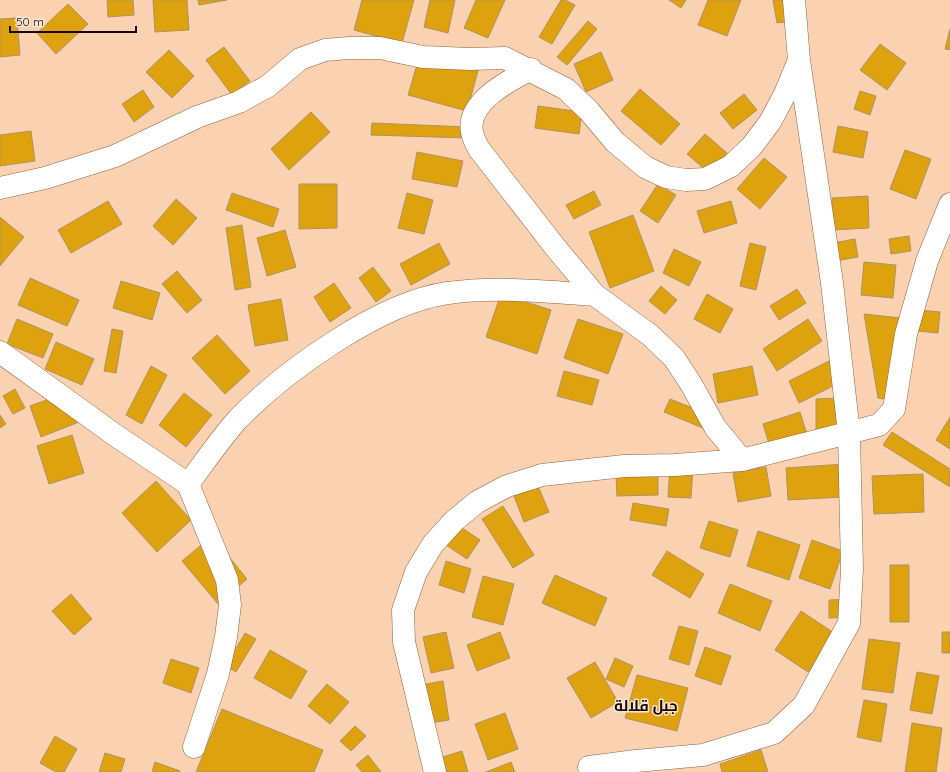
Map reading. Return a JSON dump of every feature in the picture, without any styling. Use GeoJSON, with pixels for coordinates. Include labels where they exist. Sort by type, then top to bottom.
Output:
{"type":"FeatureCollection","features":[{"type":"Feature","properties":{"kind":"street"},"geometry":{"type":"LineString","coordinates":[[589,768],[636,761],[703,755],[774,732],[804,705],[849,623],[852,569],[848,433],[832,283],[799,60],[794,0]]}},
{"type":"Feature","properties":{"kind":"street"},"geometry":{"type":"LineString","coordinates":[[0,188],[44,178],[115,156],[197,117],[239,102],[268,86],[300,59],[325,50],[380,48],[423,57],[470,59],[505,58],[531,69],[566,89],[589,111],[615,142],[645,167],[666,178],[686,180],[705,179],[731,166],[752,146],[770,122],[799,60]]}},
{"type":"Feature","properties":{"kind":"street"},"geometry":{"type":"LineString","coordinates":[[531,69],[504,83],[488,97],[474,115],[471,131],[479,149],[555,247],[595,295],[650,335],[674,358],[691,384],[715,427],[742,460]]}},
{"type":"Feature","properties":{"kind":"street"},"geometry":{"type":"LineString","coordinates":[[435,772],[404,642],[403,610],[416,572],[433,544],[454,521],[477,502],[507,486],[542,475],[624,466],[675,465],[742,460],[879,425],[894,409],[906,334],[927,261],[950,204]]}},
{"type":"Feature","properties":{"kind":"street"},"geometry":{"type":"LineString","coordinates":[[188,484],[238,420],[288,374],[382,314],[409,303],[446,293],[478,290],[531,289],[595,295]]}},
{"type":"Feature","properties":{"kind":"street"},"geometry":{"type":"LineString","coordinates":[[0,352],[116,435],[188,484],[227,580],[230,605],[226,637],[218,674],[194,747]]}},
{"type":"Feature","properties":{"kind":"building"},"geometry":{"type":"Polygon","coordinates":[[[107,0],[133,0],[134,15],[108,17],[107,0]]]}},
{"type":"Feature","properties":{"kind":"building"},"geometry":{"type":"Polygon","coordinates":[[[153,0],[187,0],[189,30],[155,32],[153,0]]]}},
{"type":"Feature","properties":{"kind":"building"},"geometry":{"type":"Polygon","coordinates":[[[198,0],[227,0],[199,5],[198,0]]]}},
{"type":"Feature","properties":{"kind":"building"},"geometry":{"type":"Polygon","coordinates":[[[362,0],[414,0],[402,43],[354,30],[362,0]]]}},
{"type":"Feature","properties":{"kind":"building"},"geometry":{"type":"Polygon","coordinates":[[[430,0],[455,0],[448,33],[424,27],[430,0]]]}},
{"type":"Feature","properties":{"kind":"building"},"geometry":{"type":"Polygon","coordinates":[[[476,0],[505,0],[488,38],[464,28],[476,0]]]}},
{"type":"Feature","properties":{"kind":"building"},"geometry":{"type":"Polygon","coordinates":[[[561,0],[565,0],[575,5],[552,44],[539,37],[561,0]]]}},
{"type":"Feature","properties":{"kind":"building"},"geometry":{"type":"Polygon","coordinates":[[[669,0],[686,0],[681,8],[669,0]]]}},
{"type":"Feature","properties":{"kind":"building"},"geometry":{"type":"Polygon","coordinates":[[[708,0],[741,0],[727,36],[698,25],[708,0]]]}},
{"type":"Feature","properties":{"kind":"building"},"geometry":{"type":"Polygon","coordinates":[[[773,0],[791,0],[795,21],[777,23],[773,0]]]}},
{"type":"Feature","properties":{"kind":"building"},"geometry":{"type":"Polygon","coordinates":[[[68,4],[88,24],[56,54],[37,33],[68,4]]]}},
{"type":"Feature","properties":{"kind":"building"},"geometry":{"type":"Polygon","coordinates":[[[17,18],[20,55],[0,57],[0,19],[17,18]]]}},
{"type":"Feature","properties":{"kind":"building"},"geometry":{"type":"Polygon","coordinates":[[[588,21],[597,29],[567,65],[557,57],[588,21]]]}},
{"type":"Feature","properties":{"kind":"building"},"geometry":{"type":"Polygon","coordinates":[[[950,29],[950,50],[945,49],[950,29]]]}},
{"type":"Feature","properties":{"kind":"building"},"geometry":{"type":"Polygon","coordinates":[[[880,44],[906,63],[887,90],[860,70],[880,44]]]}},
{"type":"Feature","properties":{"kind":"building"},"geometry":{"type":"Polygon","coordinates":[[[224,47],[250,81],[232,95],[206,60],[224,47]]]}},
{"type":"Feature","properties":{"kind":"building"},"geometry":{"type":"Polygon","coordinates":[[[169,50],[194,76],[172,98],[146,72],[169,50]]]}},
{"type":"Feature","properties":{"kind":"building"},"geometry":{"type":"Polygon","coordinates":[[[421,51],[479,67],[467,111],[408,95],[421,51]]]}},
{"type":"Feature","properties":{"kind":"building"},"geometry":{"type":"Polygon","coordinates":[[[601,52],[613,80],[586,92],[574,64],[601,52]]]}},
{"type":"Feature","properties":{"kind":"building"},"geometry":{"type":"Polygon","coordinates":[[[640,89],[680,124],[661,145],[621,111],[640,89]]]}},
{"type":"Feature","properties":{"kind":"building"},"geometry":{"type":"Polygon","coordinates":[[[143,90],[154,107],[134,122],[122,104],[143,90]]]}},
{"type":"Feature","properties":{"kind":"building"},"geometry":{"type":"Polygon","coordinates":[[[860,91],[876,96],[870,115],[854,109],[860,91]]]}},
{"type":"Feature","properties":{"kind":"building"},"geometry":{"type":"Polygon","coordinates":[[[744,94],[757,110],[733,129],[720,113],[744,94]]]}},
{"type":"Feature","properties":{"kind":"building"},"geometry":{"type":"Polygon","coordinates":[[[538,106],[582,112],[579,134],[535,128],[538,106]]]}},
{"type":"Feature","properties":{"kind":"building"},"geometry":{"type":"Polygon","coordinates":[[[311,112],[330,132],[289,170],[271,149],[311,112]]]}},
{"type":"Feature","properties":{"kind":"building"},"geometry":{"type":"Polygon","coordinates":[[[372,123],[468,127],[467,138],[371,135],[372,123]]]}},
{"type":"Feature","properties":{"kind":"building"},"geometry":{"type":"Polygon","coordinates":[[[838,126],[868,132],[863,158],[833,152],[838,126]]]}},
{"type":"Feature","properties":{"kind":"building"},"geometry":{"type":"Polygon","coordinates":[[[31,131],[35,161],[0,166],[0,135],[31,131]]]}},
{"type":"Feature","properties":{"kind":"building"},"geometry":{"type":"Polygon","coordinates":[[[705,134],[727,153],[709,173],[687,154],[705,134]]]}},
{"type":"Feature","properties":{"kind":"building"},"geometry":{"type":"Polygon","coordinates":[[[905,150],[931,159],[916,199],[890,189],[905,150]]]}},
{"type":"Feature","properties":{"kind":"building"},"geometry":{"type":"Polygon","coordinates":[[[417,152],[463,161],[457,187],[412,179],[417,152]]]}},
{"type":"Feature","properties":{"kind":"building"},"geometry":{"type":"Polygon","coordinates":[[[764,158],[787,177],[760,209],[737,189],[764,158]]]}},
{"type":"Feature","properties":{"kind":"building"},"geometry":{"type":"Polygon","coordinates":[[[299,184],[337,184],[337,228],[299,229],[299,184]]]}},
{"type":"Feature","properties":{"kind":"building"},"geometry":{"type":"Polygon","coordinates":[[[658,184],[676,195],[658,223],[640,211],[658,184]]]}},
{"type":"Feature","properties":{"kind":"building"},"geometry":{"type":"Polygon","coordinates":[[[594,191],[601,205],[574,219],[566,205],[594,191]]]}},
{"type":"Feature","properties":{"kind":"building"},"geometry":{"type":"Polygon","coordinates":[[[232,193],[279,209],[273,227],[226,210],[232,193]]]}},
{"type":"Feature","properties":{"kind":"building"},"geometry":{"type":"Polygon","coordinates":[[[407,193],[433,200],[424,234],[398,228],[407,193]]]}},
{"type":"Feature","properties":{"kind":"building"},"geometry":{"type":"Polygon","coordinates":[[[868,196],[869,228],[833,230],[832,198],[868,196]]]}},
{"type":"Feature","properties":{"kind":"building"},"geometry":{"type":"Polygon","coordinates":[[[176,199],[197,218],[173,245],[153,226],[176,199]]]}},
{"type":"Feature","properties":{"kind":"building"},"geometry":{"type":"Polygon","coordinates":[[[108,201],[122,224],[71,253],[58,230],[108,201]]]}},
{"type":"Feature","properties":{"kind":"building"},"geometry":{"type":"Polygon","coordinates":[[[731,201],[737,223],[704,233],[697,211],[731,201]]]}},
{"type":"Feature","properties":{"kind":"building"},"geometry":{"type":"Polygon","coordinates":[[[633,215],[654,271],[610,288],[589,232],[633,215]]]}},
{"type":"Feature","properties":{"kind":"building"},"geometry":{"type":"Polygon","coordinates":[[[0,217],[24,237],[0,266],[0,217]]]}},
{"type":"Feature","properties":{"kind":"building"},"geometry":{"type":"Polygon","coordinates":[[[242,225],[251,287],[235,290],[226,228],[242,225]]]}},
{"type":"Feature","properties":{"kind":"building"},"geometry":{"type":"Polygon","coordinates":[[[285,230],[296,267],[267,276],[257,238],[285,230]]]}},
{"type":"Feature","properties":{"kind":"building"},"geometry":{"type":"Polygon","coordinates":[[[909,236],[911,251],[891,254],[889,239],[909,236]]]}},
{"type":"Feature","properties":{"kind":"building"},"geometry":{"type":"Polygon","coordinates":[[[855,239],[858,257],[836,261],[833,243],[855,239]]]}},
{"type":"Feature","properties":{"kind":"building"},"geometry":{"type":"Polygon","coordinates":[[[439,243],[450,264],[411,285],[400,264],[439,243]]]}},
{"type":"Feature","properties":{"kind":"building"},"geometry":{"type":"Polygon","coordinates":[[[750,243],[766,247],[756,290],[740,286],[750,243]]]}},
{"type":"Feature","properties":{"kind":"building"},"geometry":{"type":"Polygon","coordinates":[[[674,249],[701,262],[689,286],[663,273],[674,249]]]}},
{"type":"Feature","properties":{"kind":"building"},"geometry":{"type":"Polygon","coordinates":[[[864,262],[896,265],[893,298],[861,295],[864,262]]]}},
{"type":"Feature","properties":{"kind":"building"},"geometry":{"type":"Polygon","coordinates":[[[373,267],[391,291],[376,302],[359,278],[373,267]]]}},
{"type":"Feature","properties":{"kind":"building"},"geometry":{"type":"Polygon","coordinates":[[[177,271],[202,300],[187,313],[162,284],[177,271]]]}},
{"type":"Feature","properties":{"kind":"building"},"geometry":{"type":"Polygon","coordinates":[[[30,278],[79,300],[67,326],[18,305],[30,278]]]}},
{"type":"Feature","properties":{"kind":"building"},"geometry":{"type":"Polygon","coordinates":[[[121,281],[160,293],[152,320],[113,308],[121,281]]]}},
{"type":"Feature","properties":{"kind":"building"},"geometry":{"type":"Polygon","coordinates":[[[334,283],[351,308],[330,322],[314,297],[334,283]]]}},
{"type":"Feature","properties":{"kind":"building"},"geometry":{"type":"Polygon","coordinates":[[[661,286],[677,300],[665,314],[649,301],[661,286]]]}},
{"type":"Feature","properties":{"kind":"building"},"geometry":{"type":"Polygon","coordinates":[[[797,289],[806,303],[779,320],[770,306],[797,289]]]}},
{"type":"Feature","properties":{"kind":"building"},"geometry":{"type":"Polygon","coordinates":[[[501,294],[551,310],[537,354],[486,337],[501,294]]]}},
{"type":"Feature","properties":{"kind":"building"},"geometry":{"type":"Polygon","coordinates":[[[707,294],[733,309],[720,333],[694,319],[707,294]]]}},
{"type":"Feature","properties":{"kind":"building"},"geometry":{"type":"Polygon","coordinates":[[[281,299],[288,340],[255,346],[248,305],[281,299]]]}},
{"type":"Feature","properties":{"kind":"building"},"geometry":{"type":"Polygon","coordinates":[[[919,310],[940,312],[938,333],[917,331],[919,310]]]}},
{"type":"Feature","properties":{"kind":"building"},"geometry":{"type":"Polygon","coordinates":[[[864,314],[901,318],[890,400],[878,398],[864,314]]]}},
{"type":"Feature","properties":{"kind":"building"},"geometry":{"type":"Polygon","coordinates":[[[17,319],[53,334],[43,358],[7,344],[17,319]]]}},
{"type":"Feature","properties":{"kind":"building"},"geometry":{"type":"Polygon","coordinates":[[[578,319],[623,334],[608,374],[564,358],[578,319]]]}},
{"type":"Feature","properties":{"kind":"building"},"geometry":{"type":"Polygon","coordinates":[[[808,319],[822,341],[777,371],[763,349],[808,319]]]}},
{"type":"Feature","properties":{"kind":"building"},"geometry":{"type":"Polygon","coordinates":[[[112,329],[123,331],[116,373],[104,371],[112,329]]]}},
{"type":"Feature","properties":{"kind":"building"},"geometry":{"type":"Polygon","coordinates":[[[217,335],[250,371],[225,394],[192,358],[217,335]]]}},
{"type":"Feature","properties":{"kind":"building"},"geometry":{"type":"Polygon","coordinates":[[[56,342],[94,359],[82,385],[45,369],[56,342]]]}},
{"type":"Feature","properties":{"kind":"building"},"geometry":{"type":"Polygon","coordinates":[[[839,356],[849,378],[799,403],[789,381],[839,356]]]}},
{"type":"Feature","properties":{"kind":"building"},"geometry":{"type":"Polygon","coordinates":[[[151,366],[167,375],[142,424],[126,415],[151,366]]]}},
{"type":"Feature","properties":{"kind":"building"},"geometry":{"type":"Polygon","coordinates":[[[752,366],[758,395],[718,403],[713,374],[752,366]]]}},
{"type":"Feature","properties":{"kind":"building"},"geometry":{"type":"Polygon","coordinates":[[[564,371],[599,380],[592,405],[557,396],[564,371]]]}},
{"type":"Feature","properties":{"kind":"building"},"geometry":{"type":"Polygon","coordinates":[[[15,389],[25,408],[13,414],[3,396],[15,389]]]}},
{"type":"Feature","properties":{"kind":"building"},"geometry":{"type":"Polygon","coordinates":[[[68,392],[79,422],[41,437],[30,406],[68,392]]]}},
{"type":"Feature","properties":{"kind":"building"},"geometry":{"type":"Polygon","coordinates":[[[184,393],[212,415],[186,447],[159,425],[184,393]]]}},
{"type":"Feature","properties":{"kind":"building"},"geometry":{"type":"Polygon","coordinates":[[[837,398],[838,430],[816,430],[816,399],[837,398]]]}},
{"type":"Feature","properties":{"kind":"building"},"geometry":{"type":"Polygon","coordinates":[[[670,399],[721,419],[715,433],[664,412],[670,399]]]}},
{"type":"Feature","properties":{"kind":"building"},"geometry":{"type":"Polygon","coordinates":[[[800,412],[809,441],[772,454],[763,424],[800,412]]]}},
{"type":"Feature","properties":{"kind":"building"},"geometry":{"type":"Polygon","coordinates":[[[0,415],[6,424],[0,428],[0,415]]]}},
{"type":"Feature","properties":{"kind":"building"},"geometry":{"type":"Polygon","coordinates":[[[950,417],[950,449],[936,440],[950,417]]]}},
{"type":"Feature","properties":{"kind":"building"},"geometry":{"type":"Polygon","coordinates":[[[892,432],[950,469],[950,487],[883,445],[892,432]]]}},
{"type":"Feature","properties":{"kind":"building"},"geometry":{"type":"Polygon","coordinates":[[[72,435],[84,473],[49,484],[37,446],[72,435]]]}},
{"type":"Feature","properties":{"kind":"building"},"geometry":{"type":"Polygon","coordinates":[[[859,463],[861,496],[788,500],[786,468],[859,463]]]}},
{"type":"Feature","properties":{"kind":"building"},"geometry":{"type":"Polygon","coordinates":[[[670,466],[693,468],[691,498],[668,497],[670,466]]]}},
{"type":"Feature","properties":{"kind":"building"},"geometry":{"type":"Polygon","coordinates":[[[766,467],[771,496],[738,502],[733,473],[766,467]]]}},
{"type":"Feature","properties":{"kind":"building"},"geometry":{"type":"Polygon","coordinates":[[[923,474],[924,512],[874,514],[872,476],[923,474]]]}},
{"type":"Feature","properties":{"kind":"building"},"geometry":{"type":"Polygon","coordinates":[[[658,475],[658,495],[617,496],[616,476],[658,475]]]}},
{"type":"Feature","properties":{"kind":"building"},"geometry":{"type":"Polygon","coordinates":[[[156,481],[191,520],[157,552],[122,513],[156,481]]]}},
{"type":"Feature","properties":{"kind":"building"},"geometry":{"type":"Polygon","coordinates":[[[538,486],[549,512],[524,522],[514,496],[538,486]]]}},
{"type":"Feature","properties":{"kind":"building"},"geometry":{"type":"Polygon","coordinates":[[[633,503],[669,509],[666,526],[630,520],[633,503]]]}},
{"type":"Feature","properties":{"kind":"building"},"geometry":{"type":"Polygon","coordinates":[[[503,506],[534,555],[513,568],[482,519],[503,506]]]}},
{"type":"Feature","properties":{"kind":"building"},"geometry":{"type":"Polygon","coordinates":[[[709,521],[738,530],[730,557],[700,548],[709,521]]]}},
{"type":"Feature","properties":{"kind":"building"},"geometry":{"type":"Polygon","coordinates":[[[456,524],[480,540],[467,559],[443,543],[456,524]]]}},
{"type":"Feature","properties":{"kind":"building"},"geometry":{"type":"Polygon","coordinates":[[[758,531],[800,545],[789,580],[747,566],[758,531]]]}},
{"type":"Feature","properties":{"kind":"building"},"geometry":{"type":"Polygon","coordinates":[[[212,536],[247,579],[218,604],[182,561],[212,536]]]}},
{"type":"Feature","properties":{"kind":"building"},"geometry":{"type":"Polygon","coordinates":[[[812,540],[843,551],[830,589],[799,578],[812,540]]]}},
{"type":"Feature","properties":{"kind":"building"},"geometry":{"type":"Polygon","coordinates":[[[667,551],[704,574],[690,598],[652,575],[667,551]]]}},
{"type":"Feature","properties":{"kind":"building"},"geometry":{"type":"Polygon","coordinates":[[[446,561],[471,569],[464,593],[439,585],[446,561]]]}},
{"type":"Feature","properties":{"kind":"building"},"geometry":{"type":"Polygon","coordinates":[[[890,565],[909,565],[909,622],[890,622],[890,565]]]}},
{"type":"Feature","properties":{"kind":"building"},"geometry":{"type":"Polygon","coordinates":[[[555,575],[607,598],[595,626],[542,603],[555,575]]]}},
{"type":"Feature","properties":{"kind":"building"},"geometry":{"type":"Polygon","coordinates":[[[483,576],[514,584],[503,625],[472,617],[483,576]]]}},
{"type":"Feature","properties":{"kind":"building"},"geometry":{"type":"Polygon","coordinates":[[[730,584],[772,601],[760,631],[718,613],[730,584]]]}},
{"type":"Feature","properties":{"kind":"building"},"geometry":{"type":"Polygon","coordinates":[[[71,594],[92,619],[74,635],[52,611],[71,594]]]}},
{"type":"Feature","properties":{"kind":"building"},"geometry":{"type":"Polygon","coordinates":[[[855,599],[855,617],[829,618],[829,600],[855,599]]]}},
{"type":"Feature","properties":{"kind":"building"},"geometry":{"type":"Polygon","coordinates":[[[801,611],[834,633],[808,672],[775,650],[801,611]]]}},
{"type":"Feature","properties":{"kind":"building"},"geometry":{"type":"Polygon","coordinates":[[[679,626],[698,631],[689,665],[669,659],[679,626]]]}},
{"type":"Feature","properties":{"kind":"building"},"geometry":{"type":"Polygon","coordinates":[[[446,632],[454,668],[431,673],[423,637],[446,632]]]}},
{"type":"Feature","properties":{"kind":"building"},"geometry":{"type":"Polygon","coordinates":[[[500,632],[510,658],[477,671],[467,645],[500,632]]]}},
{"type":"Feature","properties":{"kind":"building"},"geometry":{"type":"Polygon","coordinates":[[[942,632],[950,632],[950,653],[942,653],[942,632]]]}},
{"type":"Feature","properties":{"kind":"building"},"geometry":{"type":"Polygon","coordinates":[[[245,633],[256,639],[236,672],[226,666],[245,633]]]}},
{"type":"Feature","properties":{"kind":"building"},"geometry":{"type":"Polygon","coordinates":[[[869,639],[900,643],[893,693],[862,689],[869,639]]]}},
{"type":"Feature","properties":{"kind":"building"},"geometry":{"type":"Polygon","coordinates":[[[705,647],[731,656],[721,685],[695,676],[705,647]]]}},
{"type":"Feature","properties":{"kind":"building"},"geometry":{"type":"Polygon","coordinates":[[[270,650],[307,671],[291,699],[254,678],[270,650]]]}},
{"type":"Feature","properties":{"kind":"building"},"geometry":{"type":"Polygon","coordinates":[[[615,658],[633,666],[624,687],[606,679],[615,658]]]}},
{"type":"Feature","properties":{"kind":"building"},"geometry":{"type":"Polygon","coordinates":[[[171,659],[199,668],[191,693],[163,683],[171,659]]]}},
{"type":"Feature","properties":{"kind":"building"},"geometry":{"type":"Polygon","coordinates":[[[595,662],[618,702],[591,718],[567,678],[595,662]]]}},
{"type":"Feature","properties":{"kind":"building"},"geometry":{"type":"Polygon","coordinates":[[[917,672],[939,676],[932,714],[910,710],[917,672]]]}},
{"type":"Feature","properties":{"kind":"building"},"geometry":{"type":"Polygon","coordinates":[[[637,675],[688,688],[677,731],[625,718],[637,675]]]}},
{"type":"Feature","properties":{"kind":"building"},"geometry":{"type":"Polygon","coordinates":[[[443,681],[449,720],[423,724],[416,686],[443,681]]]}},
{"type":"Feature","properties":{"kind":"building"},"geometry":{"type":"Polygon","coordinates":[[[327,684],[349,702],[330,724],[308,706],[327,684]]]}},
{"type":"Feature","properties":{"kind":"building"},"geometry":{"type":"Polygon","coordinates":[[[864,700],[887,704],[881,742],[857,737],[864,700]]]}},
{"type":"Feature","properties":{"kind":"building"},"geometry":{"type":"Polygon","coordinates":[[[222,709],[323,750],[314,772],[196,772],[222,709]]]}},
{"type":"Feature","properties":{"kind":"building"},"geometry":{"type":"Polygon","coordinates":[[[505,713],[518,749],[488,760],[475,724],[505,713]]]}},
{"type":"Feature","properties":{"kind":"building"},"geometry":{"type":"Polygon","coordinates":[[[912,723],[942,728],[936,772],[905,772],[912,723]]]}},
{"type":"Feature","properties":{"kind":"building"},"geometry":{"type":"Polygon","coordinates":[[[355,726],[366,736],[351,751],[340,741],[355,726]]]}},
{"type":"Feature","properties":{"kind":"building"},"geometry":{"type":"Polygon","coordinates":[[[55,736],[77,749],[64,772],[56,772],[40,763],[55,736]]]}},
{"type":"Feature","properties":{"kind":"building"},"geometry":{"type":"Polygon","coordinates":[[[761,750],[768,772],[722,772],[720,764],[761,750]]]}},
{"type":"Feature","properties":{"kind":"building"},"geometry":{"type":"Polygon","coordinates":[[[462,751],[468,772],[436,772],[433,760],[462,751]]]}},
{"type":"Feature","properties":{"kind":"building"},"geometry":{"type":"Polygon","coordinates":[[[105,753],[125,759],[121,772],[99,772],[105,753]]]}},
{"type":"Feature","properties":{"kind":"building"},"geometry":{"type":"Polygon","coordinates":[[[368,755],[381,772],[362,772],[356,765],[368,755]]]}},
{"type":"Feature","properties":{"kind":"building"},"geometry":{"type":"Polygon","coordinates":[[[155,762],[180,771],[180,772],[152,772],[155,762]]]}},
{"type":"Feature","properties":{"kind":"building"},"geometry":{"type":"Polygon","coordinates":[[[511,762],[515,772],[486,772],[511,762]]]}},
{"type":"Feature","properties":{"kind":"district","name":"جبل قلالة"},"geometry":{"type":"Point","coordinates":[646,705]}}]}
